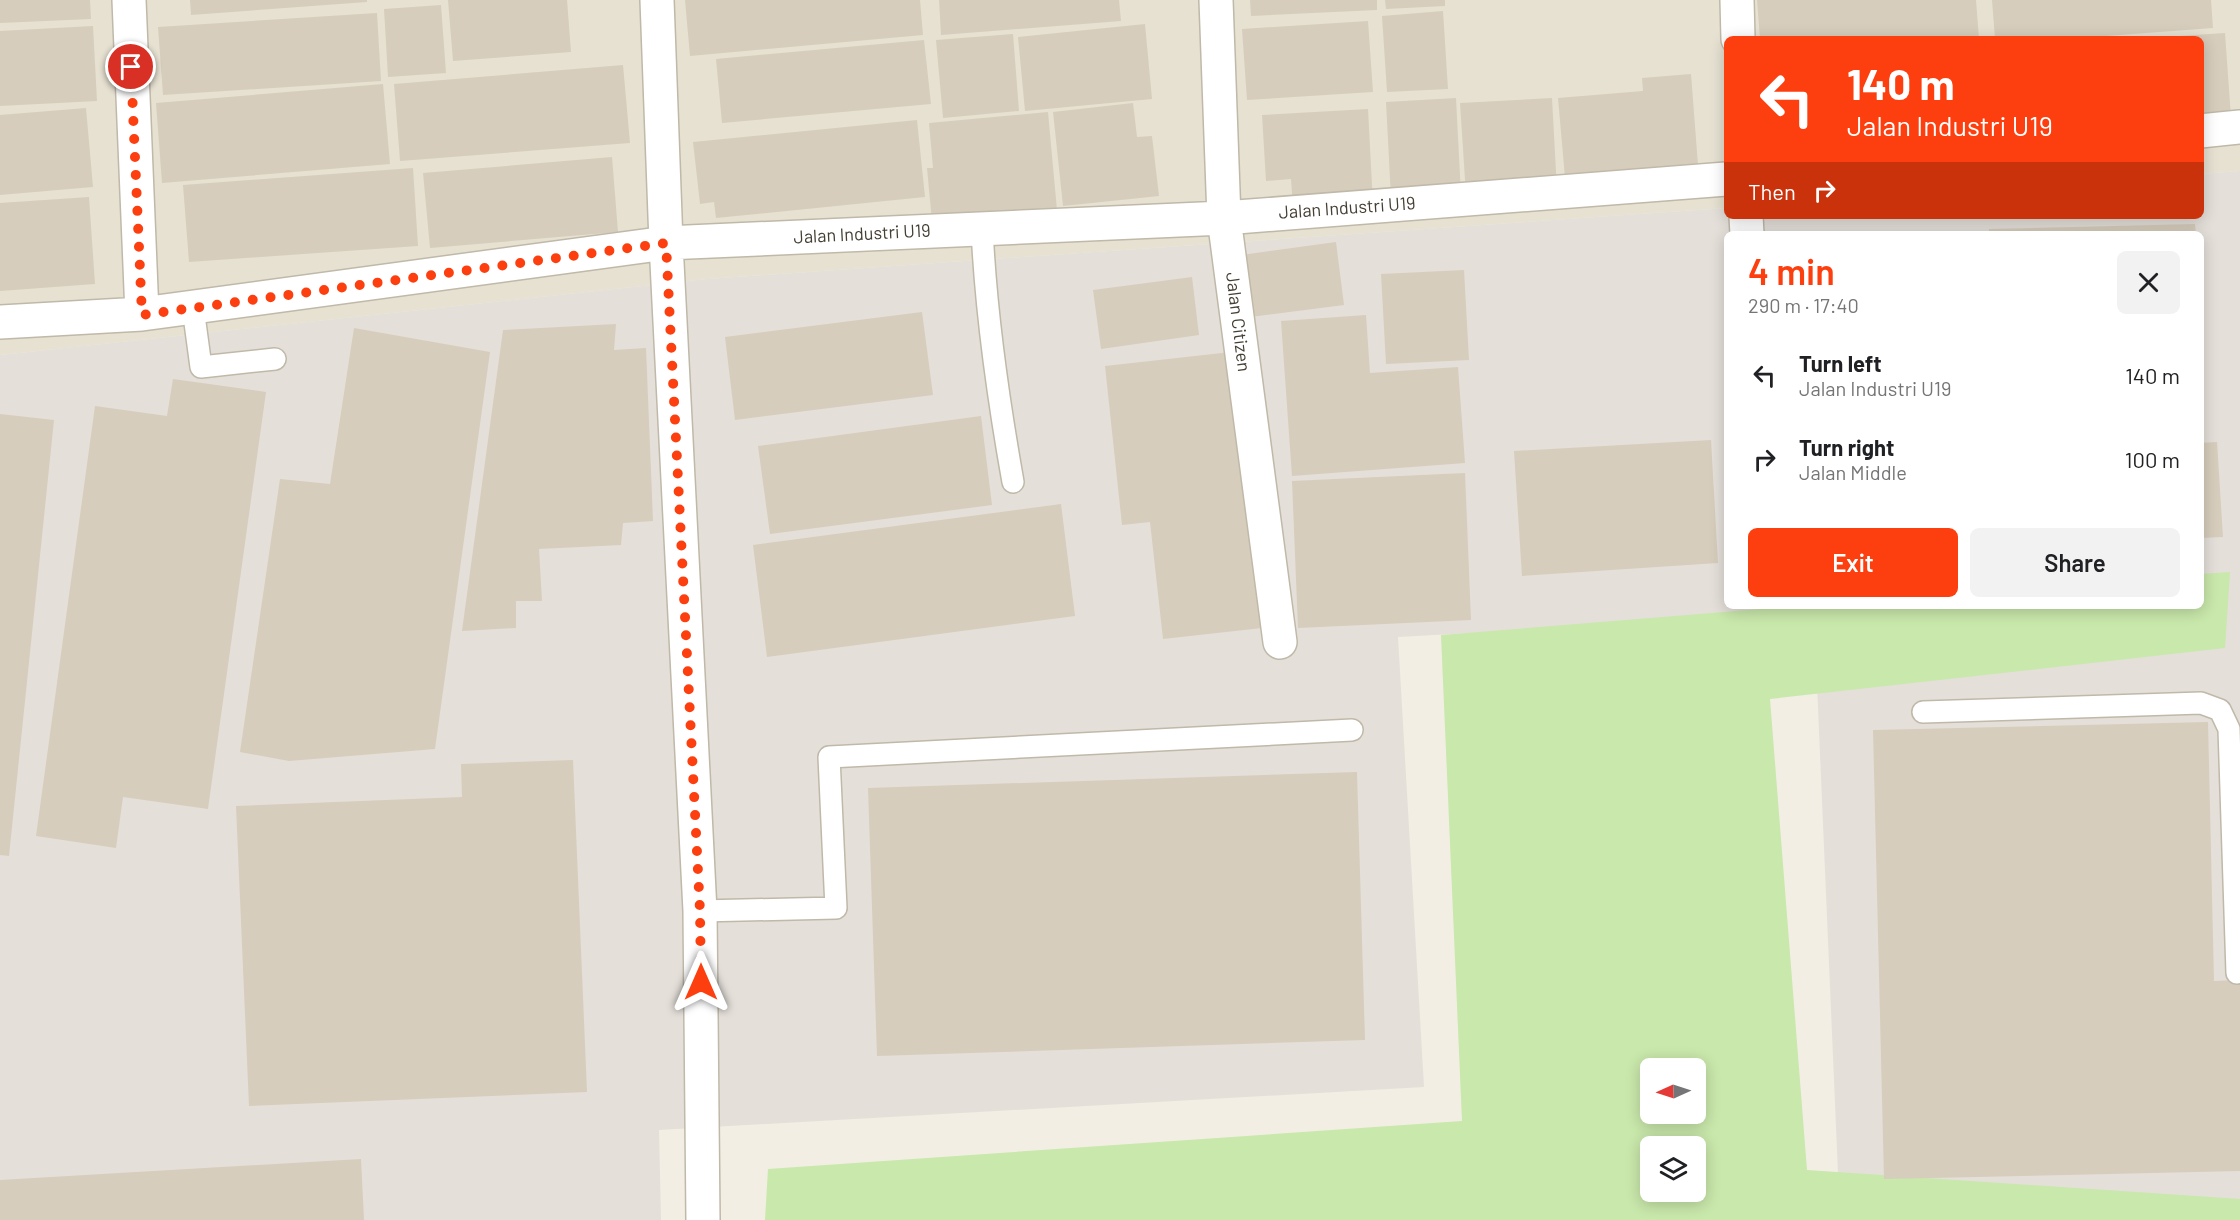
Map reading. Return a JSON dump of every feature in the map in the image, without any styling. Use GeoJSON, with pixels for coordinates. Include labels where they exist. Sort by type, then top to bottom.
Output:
{"type":"FeatureCollection","features":[{"type":"Feature","properties":{"kind":"street"},"geometry":{"type":"LineString","coordinates":[[129,0],[142,315]]}},
{"type":"Feature","properties":{"kind":"street"},"geometry":{"type":"LineString","coordinates":[[657,0],[666,243],[700,911],[703,1220]]}},
{"type":"Feature","properties":{"kind":"street","name":"Jalan Citizen"},"geometry":{"type":"LineString","coordinates":[[1216,0],[1224,218],[1280,642]]}},
{"type":"Feature","properties":{"kind":"street"},"geometry":{"type":"LineString","coordinates":[[1737,0],[1738,36]]}},
{"type":"Feature","properties":{"kind":"street"},"geometry":{"type":"LineString","coordinates":[[2204,131],[2240,127]]}},
{"type":"Feature","properties":{"kind":"street","name":"Jalan Industri U19"},"geometry":{"type":"LineString","coordinates":[[0,322],[142,315],[666,243],[1224,218],[1724,179]]}},
{"type":"Feature","properties":{"kind":"lane"},"geometry":{"type":"LineString","coordinates":[[982,229],[986,308],[1013,482]]}},
{"type":"Feature","properties":{"kind":"lane"},"geometry":{"type":"LineString","coordinates":[[193,308],[201,367],[275,359]]}},
{"type":"Feature","properties":{"kind":"lane"},"geometry":{"type":"LineString","coordinates":[[1923,712],[2212,705],[2220,710],[2229,729],[2238,892],[2237,973]]}},
{"type":"Feature","properties":{"kind":"lane"},"geometry":{"type":"LineString","coordinates":[[700,911],[836,908],[829,757],[1352,730]]}},
{"type":"Feature","properties":{"kind":"shaded area"},"geometry":{"type":"Polygon","coordinates":[[[0,0],[2240,0],[2240,171],[2204,174],[2204,36],[1724,36],[1724,208],[707,279],[0,355],[0,0]]]}},
{"type":"Feature","properties":{"kind":"shaded area"},"geometry":{"type":"Polygon","coordinates":[[[2240,171],[2240,1220],[1840,1220],[1814,614],[1398,637],[1424,1087],[659,1130],[661,1220],[0,1220],[0,355],[707,279],[1724,208],[1724,219],[2204,219],[2204,174],[2240,171]]]}},
{"type":"Feature","properties":{"kind":"green space"},"geometry":{"type":"Polygon","coordinates":[[[2230,572],[2225,648],[1770,699],[1807,1170],[2240,1199],[2240,1220],[765,1220],[768,1169],[1462,1121],[1441,635],[1763,609],[2204,609],[2204,574],[2230,572]]]}},
{"type":"Feature","properties":{"kind":"building"},"geometry":{"type":"Polygon","coordinates":[[[0,0],[90,0],[91,19],[0,23],[0,0]]]}},
{"type":"Feature","properties":{"kind":"building"},"geometry":{"type":"Polygon","coordinates":[[[190,0],[367,0],[367,2],[191,15],[190,0]]]}},
{"type":"Feature","properties":{"kind":"building"},"geometry":{"type":"Polygon","coordinates":[[[448,0],[567,0],[571,52],[453,61],[448,0]]]}},
{"type":"Feature","properties":{"kind":"building"},"geometry":{"type":"Polygon","coordinates":[[[685,0],[920,0],[923,35],[690,56],[685,0]]]}},
{"type":"Feature","properties":{"kind":"building"},"geometry":{"type":"Polygon","coordinates":[[[939,0],[1119,0],[1121,21],[941,35],[939,0]]]}},
{"type":"Feature","properties":{"kind":"building"},"geometry":{"type":"Polygon","coordinates":[[[1250,0],[1377,0],[1377,10],[1251,16],[1250,0]]]}},
{"type":"Feature","properties":{"kind":"building"},"geometry":{"type":"Polygon","coordinates":[[[1385,0],[1445,0],[1445,6],[1386,9],[1385,0]]]}},
{"type":"Feature","properties":{"kind":"building"},"geometry":{"type":"Polygon","coordinates":[[[1757,0],[1976,0],[1979,36],[1760,36],[1757,0]]]}},
{"type":"Feature","properties":{"kind":"building"},"geometry":{"type":"Polygon","coordinates":[[[1992,0],[2211,0],[2213,28],[2106,36],[1995,36],[1992,0]]]}},
{"type":"Feature","properties":{"kind":"building"},"geometry":{"type":"Polygon","coordinates":[[[441,5],[446,73],[388,77],[384,9],[441,5]]]}},
{"type":"Feature","properties":{"kind":"building"},"geometry":{"type":"Polygon","coordinates":[[[1443,11],[1448,89],[1387,92],[1382,16],[1443,11]]]}},
{"type":"Feature","properties":{"kind":"building"},"geometry":{"type":"Polygon","coordinates":[[[377,13],[381,81],[163,95],[158,27],[377,13]]]}},
{"type":"Feature","properties":{"kind":"building"},"geometry":{"type":"Polygon","coordinates":[[[1368,21],[1373,92],[1247,100],[1242,29],[1368,21]]]}},
{"type":"Feature","properties":{"kind":"building"},"geometry":{"type":"Polygon","coordinates":[[[1145,24],[1152,99],[1025,111],[1018,37],[1145,24]]]}},
{"type":"Feature","properties":{"kind":"building"},"geometry":{"type":"Polygon","coordinates":[[[93,26],[97,101],[0,106],[0,31],[93,26]]]}},
{"type":"Feature","properties":{"kind":"building"},"geometry":{"type":"Polygon","coordinates":[[[2225,33],[2231,118],[2204,120],[2204,36],[2179,36],[2225,33]]]}},
{"type":"Feature","properties":{"kind":"building"},"geometry":{"type":"Polygon","coordinates":[[[1013,34],[1019,111],[943,118],[936,40],[1013,34]]]}},
{"type":"Feature","properties":{"kind":"building"},"geometry":{"type":"Polygon","coordinates":[[[924,40],[931,104],[722,123],[716,59],[924,40]]]}},
{"type":"Feature","properties":{"kind":"building"},"geometry":{"type":"Polygon","coordinates":[[[623,65],[630,143],[400,161],[394,84],[623,65]]]}},
{"type":"Feature","properties":{"kind":"building"},"geometry":{"type":"Polygon","coordinates":[[[1691,74],[1699,178],[1566,189],[1558,98],[1643,91],[1642,78],[1691,74]]]}},
{"type":"Feature","properties":{"kind":"building"},"geometry":{"type":"Polygon","coordinates":[[[383,84],[390,164],[162,183],[156,103],[383,84]]]}},
{"type":"Feature","properties":{"kind":"building"},"geometry":{"type":"Polygon","coordinates":[[[1456,98],[1461,195],[1391,198],[1386,102],[1456,98]]]}},
{"type":"Feature","properties":{"kind":"building"},"geometry":{"type":"Polygon","coordinates":[[[1552,98],[1557,190],[1466,195],[1460,103],[1552,98]]]}},
{"type":"Feature","properties":{"kind":"building"},"geometry":{"type":"Polygon","coordinates":[[[1133,103],[1137,137],[1152,136],[1159,196],[1063,206],[1053,112],[1133,103]]]}},
{"type":"Feature","properties":{"kind":"building"},"geometry":{"type":"Polygon","coordinates":[[[86,108],[93,187],[0,195],[0,115],[86,108]]]}},
{"type":"Feature","properties":{"kind":"building"},"geometry":{"type":"Polygon","coordinates":[[[1368,109],[1373,204],[1293,208],[1291,179],[1266,181],[1262,115],[1368,109]]]}},
{"type":"Feature","properties":{"kind":"building"},"geometry":{"type":"Polygon","coordinates":[[[1048,112],[1057,210],[932,221],[927,168],[933,168],[929,123],[1048,112]]]}},
{"type":"Feature","properties":{"kind":"building"},"geometry":{"type":"Polygon","coordinates":[[[917,120],[925,197],[716,218],[714,202],[700,204],[693,142],[917,120]]]}},
{"type":"Feature","properties":{"kind":"building"},"geometry":{"type":"Polygon","coordinates":[[[612,157],[618,232],[430,248],[423,173],[612,157]]]}},
{"type":"Feature","properties":{"kind":"building"},"geometry":{"type":"Polygon","coordinates":[[[413,168],[418,246],[189,262],[183,185],[413,168]]]}},
{"type":"Feature","properties":{"kind":"building"},"geometry":{"type":"Polygon","coordinates":[[[89,197],[95,284],[0,291],[0,203],[89,197]]]}},
{"type":"Feature","properties":{"kind":"building"},"geometry":{"type":"Polygon","coordinates":[[[2195,224],[2196,231],[1989,231],[1989,229],[2195,224]]]}},
{"type":"Feature","properties":{"kind":"building"},"geometry":{"type":"Polygon","coordinates":[[[1336,242],[1344,305],[1242,318],[1234,256],[1336,242]]]}},
{"type":"Feature","properties":{"kind":"building"},"geometry":{"type":"Polygon","coordinates":[[[1464,270],[1469,360],[1386,364],[1381,274],[1464,270]]]}},
{"type":"Feature","properties":{"kind":"building"},"geometry":{"type":"Polygon","coordinates":[[[1192,277],[1199,335],[1101,349],[1093,290],[1192,277]]]}},
{"type":"Feature","properties":{"kind":"building"},"geometry":{"type":"Polygon","coordinates":[[[922,312],[933,395],[735,420],[725,337],[922,312]]]}},
{"type":"Feature","properties":{"kind":"building"},"geometry":{"type":"Polygon","coordinates":[[[1366,315],[1370,373],[1458,367],[1465,463],[1292,476],[1281,321],[1366,315]]]}},
{"type":"Feature","properties":{"kind":"building"},"geometry":{"type":"Polygon","coordinates":[[[616,324],[614,350],[646,348],[653,521],[623,523],[621,545],[539,549],[542,601],[516,601],[516,628],[462,631],[503,330],[616,324]]]}},
{"type":"Feature","properties":{"kind":"building"},"geometry":{"type":"Polygon","coordinates":[[[354,328],[490,352],[435,749],[289,761],[240,752],[280,479],[330,484],[354,328]]]}},
{"type":"Feature","properties":{"kind":"building"},"geometry":{"type":"Polygon","coordinates":[[[1231,352],[1262,628],[1163,639],[1150,522],[1122,525],[1105,366],[1231,352]]]}},
{"type":"Feature","properties":{"kind":"building"},"geometry":{"type":"Polygon","coordinates":[[[173,379],[266,392],[208,809],[123,797],[116,848],[36,836],[95,406],[167,416],[173,379]]]}},
{"type":"Feature","properties":{"kind":"building"},"geometry":{"type":"Polygon","coordinates":[[[0,414],[54,420],[9,856],[0,855],[0,414]]]}},
{"type":"Feature","properties":{"kind":"building"},"geometry":{"type":"Polygon","coordinates":[[[981,416],[992,505],[770,534],[758,446],[981,416]]]}},
{"type":"Feature","properties":{"kind":"building"},"geometry":{"type":"Polygon","coordinates":[[[1711,440],[1718,563],[1522,576],[1514,451],[1711,440]]]}},
{"type":"Feature","properties":{"kind":"building"},"geometry":{"type":"Polygon","coordinates":[[[2217,442],[2223,537],[2204,538],[2204,443],[2217,442]]]}},
{"type":"Feature","properties":{"kind":"building"},"geometry":{"type":"Polygon","coordinates":[[[1465,473],[1471,620],[1298,628],[1292,481],[1465,473]]]}},
{"type":"Feature","properties":{"kind":"building"},"geometry":{"type":"Polygon","coordinates":[[[1061,504],[1075,616],[767,657],[753,545],[1061,504]]]}},
{"type":"Feature","properties":{"kind":"building"},"geometry":{"type":"Polygon","coordinates":[[[2208,722],[2214,981],[2240,980],[2240,1171],[1884,1179],[1873,730],[2208,722]]]}},
{"type":"Feature","properties":{"kind":"building"},"geometry":{"type":"Polygon","coordinates":[[[573,760],[587,1092],[249,1106],[236,806],[462,797],[461,764],[573,760]]]}},
{"type":"Feature","properties":{"kind":"building"},"geometry":{"type":"Polygon","coordinates":[[[1357,772],[1365,1040],[877,1056],[868,788],[1357,772]]]}},
{"type":"Feature","properties":{"kind":"building"},"geometry":{"type":"Polygon","coordinates":[[[361,1159],[364,1220],[0,1220],[0,1180],[361,1159]]]}},
{"type":"Feature","properties":{"kind":"route"},"geometry":{"type":"LineString","coordinates":[[131,67],[142,315],[666,243],[700,911],[701,982]]}}]}
